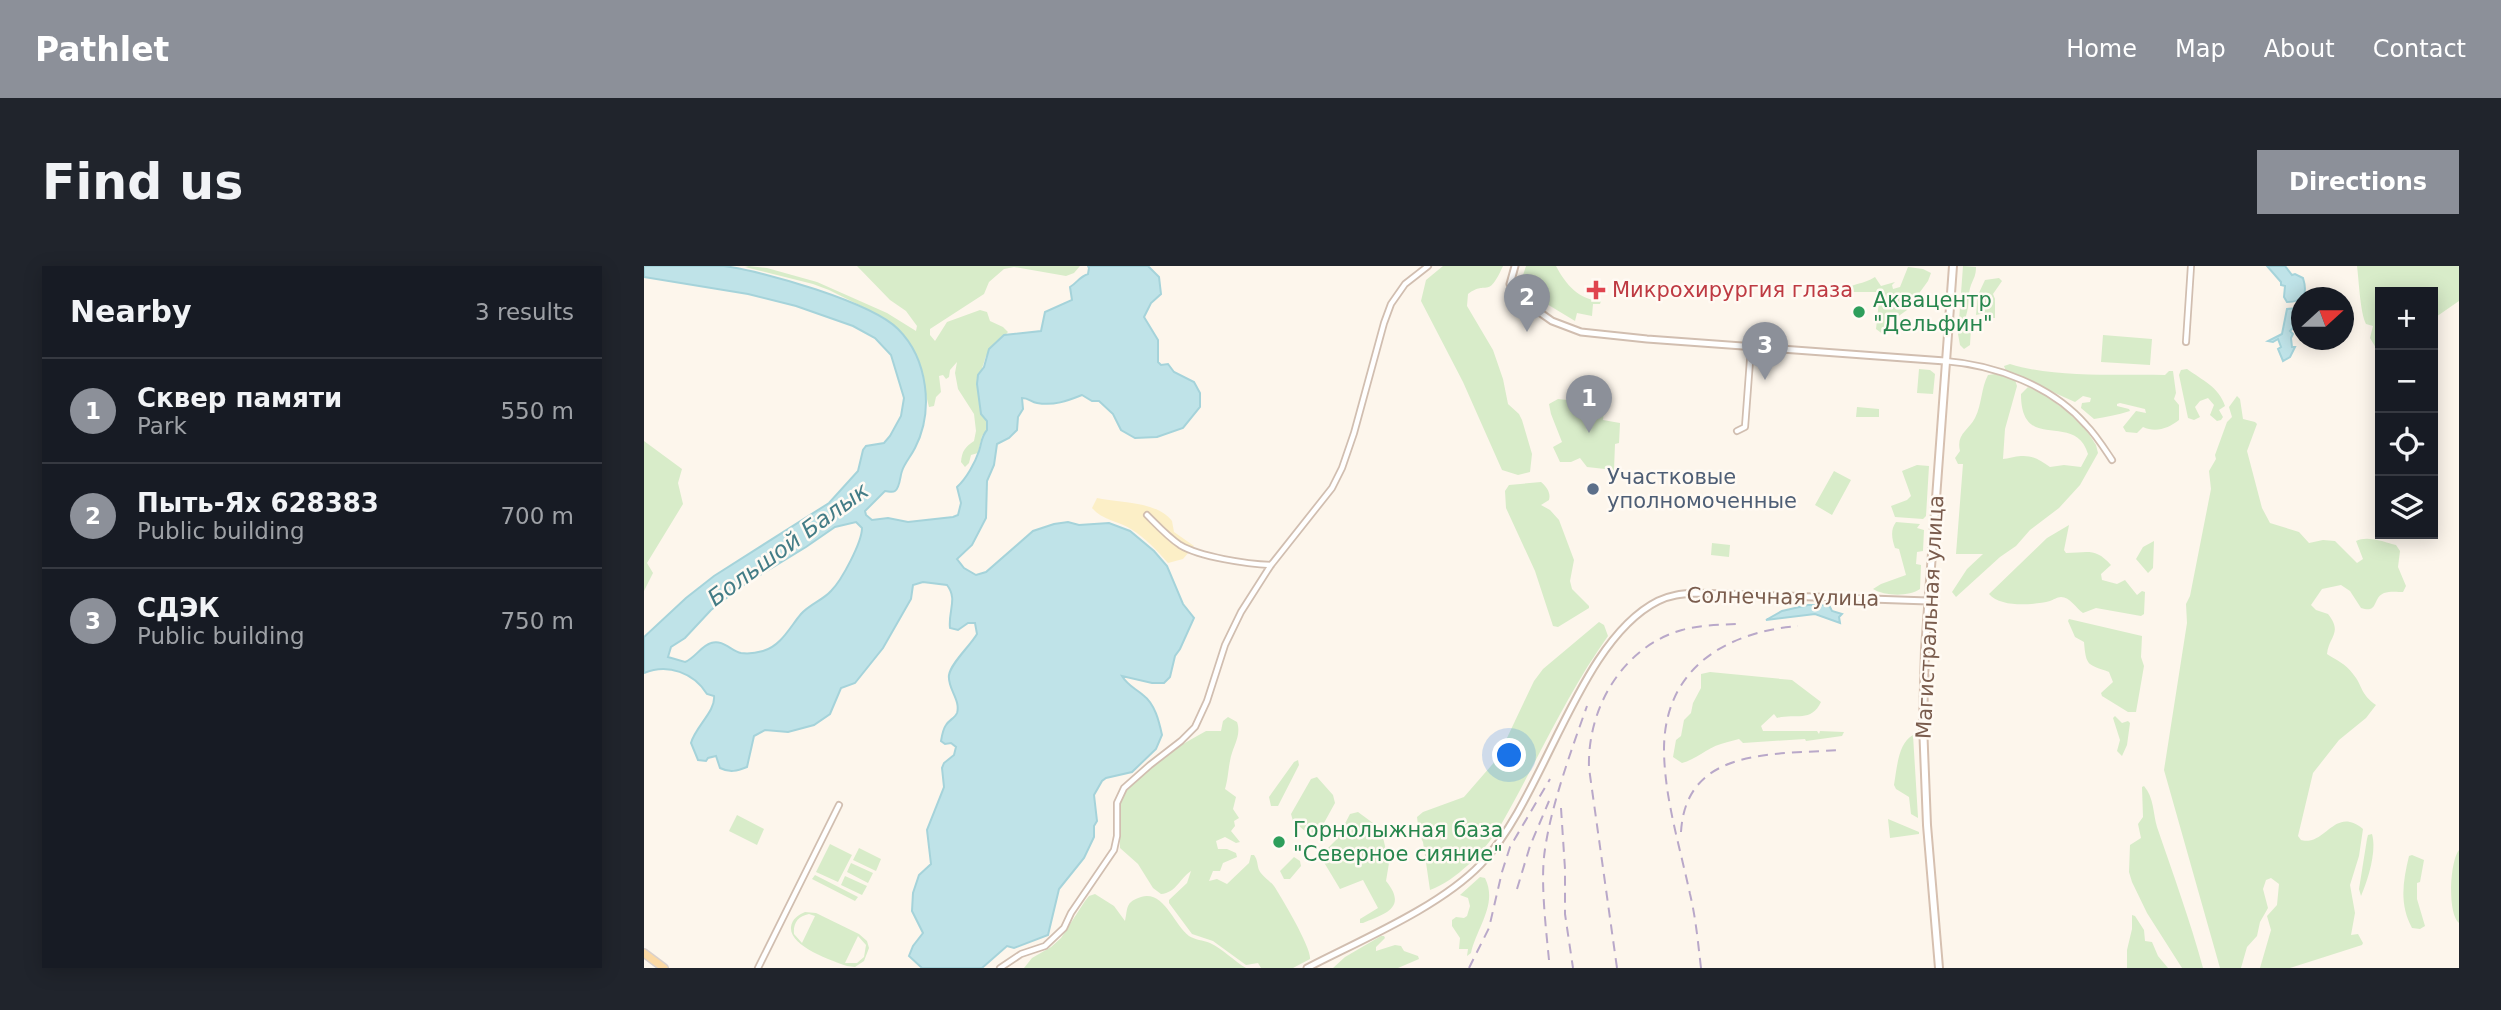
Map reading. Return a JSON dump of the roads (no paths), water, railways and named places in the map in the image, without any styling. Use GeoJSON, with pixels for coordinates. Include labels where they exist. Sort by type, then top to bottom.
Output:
{"type":"FeatureCollection","features":[{"type":"Feature","properties":{"kind":"main road","name":"Магистральная улица"},"geometry":{"type":"LineString","coordinates":[[1939,968],[1923,740],[1928,601],[1953,266]]}},
{"type":"Feature","properties":{"kind":"main road"},"geometry":{"type":"LineString","coordinates":[[644,953],[664,968]]}},
{"type":"Feature","properties":{"kind":"street"},"geometry":{"type":"LineString","coordinates":[[1000,968],[1014,957],[1049,943],[1064,928],[1071,912],[1114,850],[1119,796],[1140,773],[1195,727],[1207,701],[1225,645],[1241,612],[1271,565],[1332,488],[1342,468],[1387,312],[1405,284],[1428,266]]}},
{"type":"Feature","properties":{"kind":"street"},"geometry":{"type":"LineString","coordinates":[[1515,266],[1510,284],[1515,295],[1541,314],[1573,330],[1751,347],[1945,361],[1999,371],[2054,397],[2085,423],[2112,460]]}},
{"type":"Feature","properties":{"kind":"street"},"geometry":{"type":"LineString","coordinates":[[2186,342],[2191,266]]}},
{"type":"Feature","properties":{"kind":"street"},"geometry":{"type":"LineString","coordinates":[[1737,431],[1745,427],[1751,347]]}},
{"type":"Feature","properties":{"kind":"street"},"geometry":{"type":"LineString","coordinates":[[1147,515],[1178,544],[1188,549],[1227,559],[1271,565]]}},
{"type":"Feature","properties":{"kind":"street","name":"Солнечная улица"},"geometry":{"type":"LineString","coordinates":[[1307,968],[1435,901],[1487,858],[1514,818],[1600,660],[1625,627],[1651,605],[1675,595],[1695,593],[1928,601]]}},
{"type":"Feature","properties":{"kind":"street"},"geometry":{"type":"LineString","coordinates":[[758,968],[839,805]]}},
{"type":"Feature","properties":{"kind":"water","name":"Большой Балык"},"geometry":{"type":"Polygon","coordinates":[[[644,266],[724,266],[742,269],[816,289],[865,308],[898,329],[908,341],[922,370],[925,418],[915,448],[903,468],[897,489],[893,492],[885,491],[865,511],[872,520],[888,518],[908,522],[958,515],[961,503],[957,487],[973,466],[987,430],[987,421],[981,414],[977,384],[989,349],[1004,335],[1041,331],[1045,312],[1072,300],[1070,287],[1088,274],[1088,266],[1148,266],[1159,277],[1161,294],[1151,303],[1144,317],[1158,340],[1158,362],[1161,365],[1168,364],[1174,372],[1194,382],[1200,393],[1200,407],[1183,428],[1157,437],[1135,438],[1121,430],[1113,414],[1099,401],[1092,401],[1082,395],[1049,404],[1022,398],[1023,409],[1018,417],[1017,430],[997,444],[994,465],[987,481],[986,518],[972,545],[957,559],[964,568],[976,575],[986,572],[1033,531],[1068,522],[1079,525],[1109,523],[1130,531],[1154,551],[1167,566],[1183,604],[1194,618],[1175,656],[1170,677],[1164,683],[1122,676],[1151,703],[1162,735],[1156,749],[1132,772],[1106,778],[1094,795],[1097,821],[1094,837],[1084,858],[1059,889],[1048,935],[1014,948],[1007,946],[982,968],[922,968],[909,956],[923,933],[912,911],[913,893],[919,875],[931,864],[927,830],[944,787],[942,768],[954,755],[956,747],[941,741],[947,723],[956,715],[958,708],[949,675],[953,665],[977,634],[975,623],[968,623],[958,630],[950,628],[952,595],[947,585],[923,582],[913,585],[911,599],[883,648],[855,683],[841,688],[830,714],[814,725],[788,732],[765,730],[754,736],[747,767],[740,770],[720,768],[716,756],[706,761],[698,760],[691,743],[712,707],[714,696],[707,694],[695,680],[680,672],[662,669],[644,673],[644,637],[714,576],[829,503],[858,471],[866,446],[884,443],[890,436],[901,416],[904,398],[891,355],[875,338],[853,326],[796,306],[748,294],[644,277],[644,266]],[[856,522],[835,527],[742,586],[711,610],[685,638],[671,647],[668,657],[685,662],[715,642],[744,653],[769,649],[785,636],[801,614],[835,586],[855,551],[862,528],[856,522]]]}},
{"type":"Feature","properties":{"kind":"water"},"geometry":{"type":"Polygon","coordinates":[[[2267,266],[2285,266],[2292,275],[2303,278],[2305,287],[2291,287],[2291,301],[2287,302],[2284,297],[2285,286],[2281,285],[2267,266]]]}},
{"type":"Feature","properties":{"kind":"water"},"geometry":{"type":"Polygon","coordinates":[[[2287,309],[2291,309],[2291,350],[2294,350],[2290,357],[2283,361],[2278,349],[2281,347],[2278,339],[2268,341],[2282,334],[2287,309]]]}},
{"type":"Feature","properties":{"kind":"water"},"geometry":{"type":"Polygon","coordinates":[[[1808,605],[1829,605],[1832,611],[1842,614],[1839,617],[1840,623],[1815,614],[1766,620],[1782,611],[1808,605]]]}},
{"type":"Feature","properties":{"kind":"railway"},"geometry":{"type":"LineString","coordinates":[[1617,968],[1589,768],[1594,724],[1612,683],[1642,650],[1661,638],[1682,630],[1736,624]]}},
{"type":"Feature","properties":{"kind":"railway"},"geometry":{"type":"LineString","coordinates":[[1701,968],[1694,913],[1667,785],[1664,748],[1667,720],[1675,696],[1688,676],[1704,659],[1747,636],[1798,626]]}},
{"type":"Feature","properties":{"kind":"railway"},"geometry":{"type":"LineString","coordinates":[[1549,960],[1544,908],[1544,857],[1561,781],[1587,706]]}},
{"type":"Feature","properties":{"kind":"railway"},"geometry":{"type":"LineString","coordinates":[[1681,832],[1687,804],[1699,784],[1717,770],[1763,755],[1839,750]]}},
{"type":"Feature","properties":{"kind":"railway"},"geometry":{"type":"LineString","coordinates":[[1469,968],[1489,928],[1510,847],[1550,779]]}},
{"type":"Feature","properties":{"kind":"railway"},"geometry":{"type":"LineString","coordinates":[[1517,889],[1530,846],[1549,801]]}},
{"type":"Feature","properties":{"kind":"railway"},"geometry":{"type":"LineString","coordinates":[[1561,808],[1565,914],[1573,968]]}},
{"type":"Feature","properties":{"kind":"place","name":"Микрохирургия глаза"},"geometry":{"type":"Point","coordinates":[1596,290]}},
{"type":"Feature","properties":{"kind":"place","name":"Аквацентр \"Дельфин\""},"geometry":{"type":"Point","coordinates":[1859,312]}},
{"type":"Feature","properties":{"kind":"place","name":"Пыть-Ях 628383"},"geometry":{"type":"Point","coordinates":[1527,332]}},
{"type":"Feature","properties":{"kind":"place","name":"СДЭК"},"geometry":{"type":"Point","coordinates":[1765,380]}},
{"type":"Feature","properties":{"kind":"place","name":"Сквер памяти"},"geometry":{"type":"Point","coordinates":[1589,433]}},
{"type":"Feature","properties":{"kind":"place","name":"Участковые уполномоченные"},"geometry":{"type":"Point","coordinates":[1593,489]}},
{"type":"Feature","properties":{"kind":"place","name":"Горнолыжная база \"Северное сияние\""},"geometry":{"type":"Point","coordinates":[1279,842]}}]}
